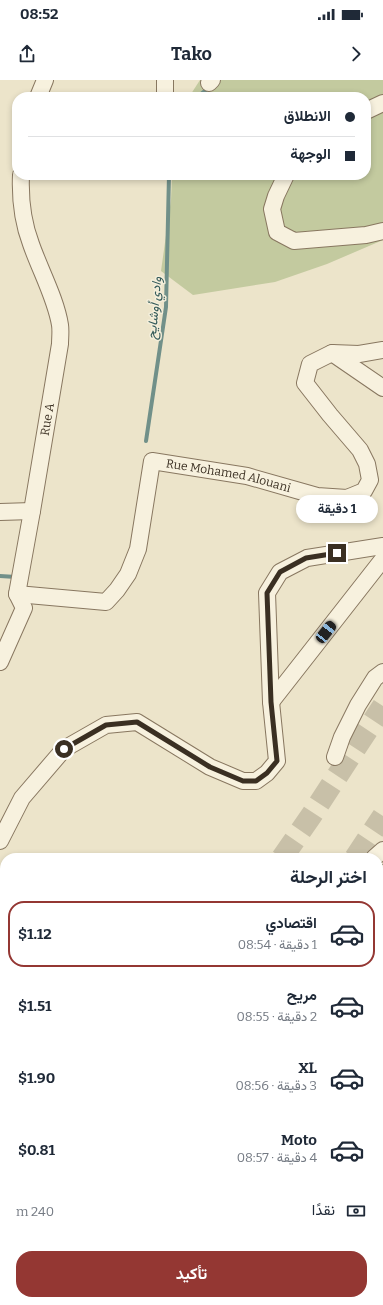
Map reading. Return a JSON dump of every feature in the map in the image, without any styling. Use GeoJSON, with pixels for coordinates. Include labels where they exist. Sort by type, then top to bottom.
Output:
{"type":"FeatureCollection","features":[{"type":"Feature","properties":{"kind":"street"},"geometry":{"type":"LineString","coordinates":[[40,92],[45,80]]}},
{"type":"Feature","properties":{"kind":"street"},"geometry":{"type":"LineString","coordinates":[[165,80],[165,92]]}},
{"type":"Feature","properties":{"kind":"street"},"geometry":{"type":"LineString","coordinates":[[371,109],[383,103]]}},
{"type":"Feature","properties":{"kind":"street","name":"Rue A"},"geometry":{"type":"LineString","coordinates":[[0,662],[24,608],[17,594],[60,344],[60,326],[53,302],[30,243],[23,213],[21,180]]}},
{"type":"Feature","properties":{"kind":"street"},"geometry":{"type":"LineString","coordinates":[[284,180],[272,209],[277,232],[294,241],[366,235],[383,231]]}},
{"type":"Feature","properties":{"kind":"street","name":"Rue Mohamed Alouani"},"geometry":{"type":"LineString","coordinates":[[17,594],[106,602],[117,590],[128,574],[138,549],[152,461],[247,476],[317,496],[347,498],[364,491],[370,480],[367,464],[360,450],[305,383],[310,364],[332,353],[359,354],[383,350]]}},
{"type":"Feature","properties":{"kind":"street"},"geometry":{"type":"LineString","coordinates":[[332,353],[383,388]]}},
{"type":"Feature","properties":{"kind":"street"},"geometry":{"type":"LineString","coordinates":[[0,512],[32,511]]}},
{"type":"Feature","properties":{"kind":"street"},"geometry":{"type":"LineString","coordinates":[[0,840],[22,798],[64,749],[106,725],[137,722],[210,767],[243,781],[256,781],[267,773],[277,761],[271,702],[267,593],[280,572],[306,558],[383,546]]}},
{"type":"Feature","properties":{"kind":"street"},"geometry":{"type":"LineString","coordinates":[[271,702],[383,559]]}},
{"type":"Feature","properties":{"kind":"street"},"geometry":{"type":"LineString","coordinates":[[335,757],[342,737],[358,705],[375,678],[383,672]]}},
{"type":"Feature","properties":{"kind":"green space"},"geometry":{"type":"Polygon","coordinates":[[[200,80],[383,80],[383,240],[327,264],[275,282],[193,295],[161,271],[171,200],[172,180],[371,180],[371,92],[192,92],[200,80]]]}},
{"type":"Feature","properties":{"kind":"waterway","name":"وادي أوشايح"},"geometry":{"type":"LineString","coordinates":[[204,92],[210,87]]}},
{"type":"Feature","properties":{"kind":"waterway","name":"وادي أوشايح"},"geometry":{"type":"LineString","coordinates":[[146,441],[166,307],[169,180]]}},
{"type":"Feature","properties":{"kind":"waterway"},"geometry":{"type":"LineString","coordinates":[[0,576],[16,577]]}},
{"type":"Feature","properties":{"kind":"tunnel"},"geometry":{"type":"LineString","coordinates":[[285,853],[383,706]]}},
{"type":"Feature","properties":{"kind":"tunnel"},"geometry":{"type":"LineString","coordinates":[[358,853],[383,816]]}},
{"type":"Feature","properties":{"kind":"route"},"geometry":{"type":"LineString","coordinates":[[64,749],[106,725],[137,722],[210,767],[243,781],[256,781],[267,773],[277,761],[271,702],[267,593],[280,572],[306,558],[337,553]]}}]}
